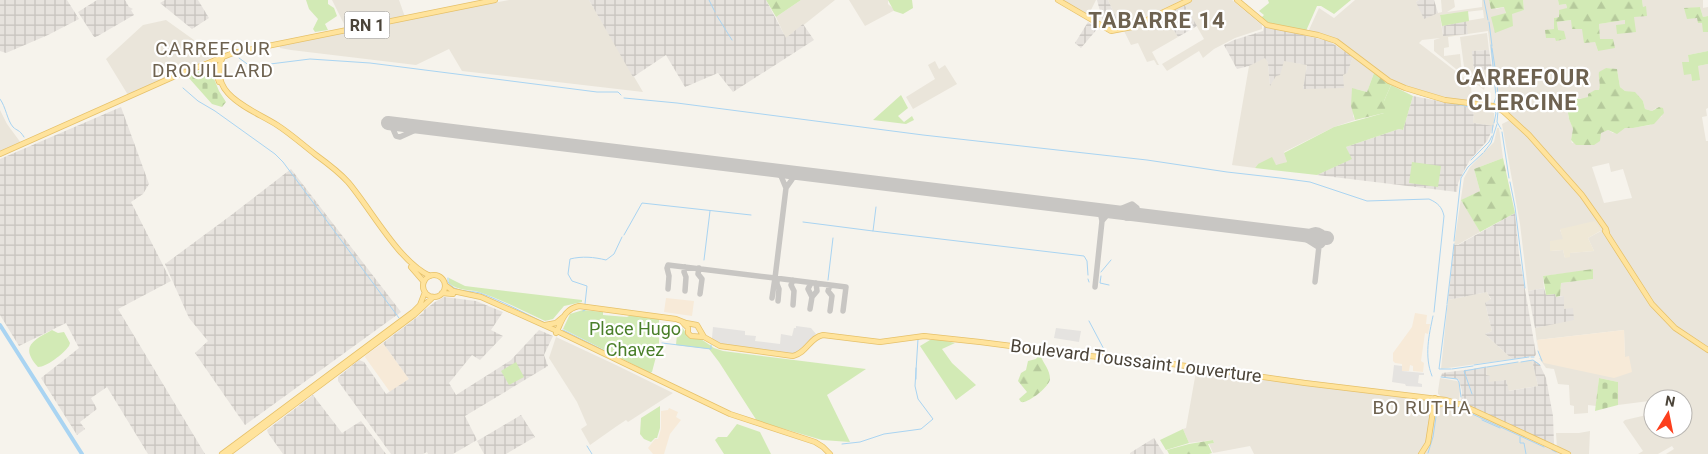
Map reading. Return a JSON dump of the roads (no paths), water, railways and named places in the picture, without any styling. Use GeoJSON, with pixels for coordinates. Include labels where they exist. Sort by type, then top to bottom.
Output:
{"type":"FeatureCollection","features":[{"type":"Feature","properties":{"kind":"main road","name":"RN 1"},"geometry":{"type":"LineString","coordinates":[[0,154],[222,56],[495,0]]}},
{"type":"Feature","properties":{"kind":"main road"},"geometry":{"type":"LineString","coordinates":[[1058,0],[1111,31],[1132,27],[1188,0]]}},
{"type":"Feature","properties":{"kind":"main road"},"geometry":{"type":"LineString","coordinates":[[1237,0],[1267,25],[1318,35],[1336,41],[1389,81],[1405,88],[1445,100],[1493,106],[1503,111],[1529,135],[1579,193],[1652,304],[1674,328],[1708,350]]}},
{"type":"Feature","properties":{"kind":"main road"},"geometry":{"type":"LineString","coordinates":[[222,56],[220,73],[222,84],[228,94],[239,103],[283,130],[333,168],[348,182],[412,265],[430,276],[440,276],[445,285],[453,291],[481,297],[542,324],[724,414],[808,441],[826,454]]}},
{"type":"Feature","properties":{"kind":"main road"},"geometry":{"type":"LineString","coordinates":[[215,60],[214,67],[221,87],[228,98],[238,106],[275,126],[340,177],[424,282],[426,292],[420,306],[413,312],[222,454]]}},
{"type":"Feature","properties":{"kind":"main road"},"geometry":{"type":"LineString","coordinates":[[424,282],[430,276]]}},
{"type":"Feature","properties":{"kind":"main road"},"geometry":{"type":"LineString","coordinates":[[442,293],[445,285]]}},
{"type":"Feature","properties":{"kind":"main road"},"geometry":{"type":"LineString","coordinates":[[426,292],[433,297]]}},
{"type":"Feature","properties":{"kind":"main road"},"geometry":{"type":"LineString","coordinates":[[228,454],[414,315],[433,297],[448,292],[480,298],[730,414],[815,442],[830,454]]}},
{"type":"Feature","properties":{"kind":"main road"},"geometry":{"type":"LineString","coordinates":[[556,332],[569,310],[579,306],[663,316],[690,326],[697,326],[704,337]]}},
{"type":"Feature","properties":{"kind":"main road"},"geometry":{"type":"LineString","coordinates":[[542,324],[552,324],[564,316]]}},
{"type":"Feature","properties":{"kind":"main road"},"geometry":{"type":"LineString","coordinates":[[690,326],[690,334],[696,336],[700,331]]}},
{"type":"Feature","properties":{"kind":"main road","name":"Boulevard Toussaint Louverture"},"geometry":{"type":"LineString","coordinates":[[696,336],[704,337],[714,344],[727,348],[793,356],[800,354],[816,338],[823,335],[880,342],[928,336],[1089,356],[1158,362],[1305,383],[1435,398],[1453,402],[1568,454]]}},
{"type":"Feature","properties":{"kind":"main road"},"geometry":{"type":"LineString","coordinates":[[1422,454],[1429,446],[1435,398]]}},
{"type":"Feature","properties":{"kind":"main road"},"geometry":{"type":"LineString","coordinates":[[1422,454],[1428,443],[1435,398]]}},
{"type":"Feature","properties":{"kind":"main road"},"geometry":{"type":"LineString","coordinates":[[1435,410],[1440,404],[1453,402]]}},
{"type":"Feature","properties":{"kind":"waterway"},"geometry":{"type":"LineString","coordinates":[[709,0],[715,12]]}},
{"type":"Feature","properties":{"kind":"waterway"},"geometry":{"type":"LineString","coordinates":[[1484,0],[1488,20]]}},
{"type":"Feature","properties":{"kind":"waterway"},"geometry":{"type":"LineString","coordinates":[[1244,9],[1262,24]]}},
{"type":"Feature","properties":{"kind":"waterway"},"geometry":{"type":"LineString","coordinates":[[717,16],[732,40]]}},
{"type":"Feature","properties":{"kind":"waterway"},"geometry":{"type":"LineString","coordinates":[[1489,22],[1492,46]]}},
{"type":"Feature","properties":{"kind":"waterway"},"geometry":{"type":"LineString","coordinates":[[1491,45],[1496,97],[1494,103]]}},
{"type":"Feature","properties":{"kind":"waterway"},"geometry":{"type":"LineString","coordinates":[[1492,48],[1496,74]]}},
{"type":"Feature","properties":{"kind":"waterway"},"geometry":{"type":"LineString","coordinates":[[239,58],[250,66],[310,59],[370,63],[597,92],[618,92],[621,95]]}},
{"type":"Feature","properties":{"kind":"waterway"},"geometry":{"type":"LineString","coordinates":[[1497,77],[1498,100],[1500,104]]}},
{"type":"Feature","properties":{"kind":"waterway"},"geometry":{"type":"LineString","coordinates":[[183,88],[198,101],[275,154],[283,162],[399,318]]}},
{"type":"Feature","properties":{"kind":"waterway"},"geometry":{"type":"LineString","coordinates":[[1414,93],[1442,101]]}},
{"type":"Feature","properties":{"kind":"waterway"},"geometry":{"type":"LineString","coordinates":[[624,98],[677,103],[923,135],[1147,160],[1310,182],[1367,201],[1429,199],[1439,206],[1444,216],[1434,312]]}},
{"type":"Feature","properties":{"kind":"waterway"},"geometry":{"type":"LineString","coordinates":[[0,99],[11,124],[24,137]]}},
{"type":"Feature","properties":{"kind":"waterway"},"geometry":{"type":"LineString","coordinates":[[1446,102],[1470,107],[1482,107]]}},
{"type":"Feature","properties":{"kind":"waterway"},"geometry":{"type":"LineString","coordinates":[[1500,104],[1521,125]]}},
{"type":"Feature","properties":{"kind":"waterway"},"geometry":{"type":"LineString","coordinates":[[1493,109],[1496,113],[1494,123]]}},
{"type":"Feature","properties":{"kind":"waterway"},"geometry":{"type":"LineString","coordinates":[[1498,111],[1497,122],[1501,129]]}},
{"type":"Feature","properties":{"kind":"waterway"},"geometry":{"type":"LineString","coordinates":[[1484,152],[1491,143],[1497,124]]}},
{"type":"Feature","properties":{"kind":"waterway"},"geometry":{"type":"LineString","coordinates":[[1492,133],[1493,125]]}},
{"type":"Feature","properties":{"kind":"waterway"},"geometry":{"type":"LineString","coordinates":[[1502,132],[1509,178]]}},
{"type":"Feature","properties":{"kind":"waterway"},"geometry":{"type":"LineString","coordinates":[[1471,160],[1489,142],[1492,136]]}},
{"type":"Feature","properties":{"kind":"waterway"},"geometry":{"type":"LineString","coordinates":[[1538,142],[1559,166]]}},
{"type":"Feature","properties":{"kind":"waterway"},"geometry":{"type":"LineString","coordinates":[[1454,241],[1461,178],[1468,167],[1483,153]]}},
{"type":"Feature","properties":{"kind":"waterway"},"geometry":{"type":"LineString","coordinates":[[1510,182],[1525,288]]}},
{"type":"Feature","properties":{"kind":"waterway"},"geometry":{"type":"LineString","coordinates":[[624,235],[642,203],[751,215]]}},
{"type":"Feature","properties":{"kind":"waterway"},"geometry":{"type":"LineString","coordinates":[[803,222],[873,231],[876,207]]}},
{"type":"Feature","properties":{"kind":"waterway"},"geometry":{"type":"LineString","coordinates":[[704,260],[710,211]]}},
{"type":"Feature","properties":{"kind":"waterway"},"geometry":{"type":"LineString","coordinates":[[873,231],[1084,256],[1087,261],[1088,275]]}},
{"type":"Feature","properties":{"kind":"waterway"},"geometry":{"type":"LineString","coordinates":[[585,304],[587,286],[572,281],[568,274],[570,259],[588,257],[606,260],[614,254],[622,237]]}},
{"type":"Feature","properties":{"kind":"waterway"},"geometry":{"type":"LineString","coordinates":[[828,280],[833,238]]}},
{"type":"Feature","properties":{"kind":"waterway"},"geometry":{"type":"LineString","coordinates":[[1447,304],[1454,244]]}},
{"type":"Feature","properties":{"kind":"waterway"},"geometry":{"type":"LineString","coordinates":[[1101,272],[1111,260]]}},
{"type":"Feature","properties":{"kind":"waterway"},"geometry":{"type":"LineString","coordinates":[[1101,276],[1100,283],[1109,285]]}},
{"type":"Feature","properties":{"kind":"waterway"},"geometry":{"type":"LineString","coordinates":[[448,278],[448,282],[454,288],[488,296],[545,323]]}},
{"type":"Feature","properties":{"kind":"waterway"},"geometry":{"type":"LineString","coordinates":[[1447,305],[1439,369],[1451,369]]}},
{"type":"Feature","properties":{"kind":"waterway"},"geometry":{"type":"LineString","coordinates":[[1432,376],[1428,353],[1433,316]]}},
{"type":"Feature","properties":{"kind":"waterway"},"geometry":{"type":"LineString","coordinates":[[1089,321],[1107,355]]}},
{"type":"Feature","properties":{"kind":"waterway"},"geometry":{"type":"LineString","coordinates":[[0,325],[82,454]]}},
{"type":"Feature","properties":{"kind":"waterway"},"geometry":{"type":"LineString","coordinates":[[563,330],[607,352]]}},
{"type":"Feature","properties":{"kind":"waterway"},"geometry":{"type":"LineString","coordinates":[[842,444],[860,442],[884,434],[921,429],[933,419],[918,399],[915,386],[918,339]]}},
{"type":"Feature","properties":{"kind":"waterway"},"geometry":{"type":"LineString","coordinates":[[662,343],[711,349],[711,345]]}},
{"type":"Feature","properties":{"kind":"waterway"},"geometry":{"type":"LineString","coordinates":[[1538,351],[1542,361]]}},
{"type":"Feature","properties":{"kind":"waterway"},"geometry":{"type":"LineString","coordinates":[[1474,365],[1529,357]]}},
{"type":"Feature","properties":{"kind":"waterway"},"geometry":{"type":"LineString","coordinates":[[1521,362],[1533,360],[1540,365]]}},
{"type":"Feature","properties":{"kind":"waterway"},"geometry":{"type":"LineString","coordinates":[[1487,367],[1518,362]]}},
{"type":"Feature","properties":{"kind":"waterway"},"geometry":{"type":"LineString","coordinates":[[1452,369],[1473,366]]}},
{"type":"Feature","properties":{"kind":"waterway"},"geometry":{"type":"LineString","coordinates":[[1472,394],[1464,371],[1486,367]]}},
{"type":"Feature","properties":{"kind":"waterway"},"geometry":{"type":"LineString","coordinates":[[916,368],[916,379]]}},
{"type":"Feature","properties":{"kind":"waterway"},"geometry":{"type":"LineString","coordinates":[[1441,377],[1457,379],[1461,397]]}},
{"type":"Feature","properties":{"kind":"waterway"},"geometry":{"type":"LineString","coordinates":[[1446,404],[1457,407],[1544,447]]}},
{"type":"Feature","properties":{"kind":"waterway"},"geometry":{"type":"LineString","coordinates":[[1428,453],[1433,437],[1437,410]]}},
{"type":"Feature","properties":{"kind":"waterway"},"geometry":{"type":"LineString","coordinates":[[1482,420],[1500,428]]}},
{"type":"Feature","properties":{"kind":"waterway"},"geometry":{"type":"LineString","coordinates":[[1520,437],[1520,443],[1524,443],[1526,454]]}},
{"type":"Feature","properties":{"kind":"waterway"},"geometry":{"type":"LineString","coordinates":[[587,446],[592,454]]}},
{"type":"Feature","properties":{"kind":"waterway"},"geometry":{"type":"LineString","coordinates":[[1552,450],[1556,452]]}},
{"type":"Feature","properties":{"kind":"district","name":"TABARRE 14"},"geometry":{"type":"Point","coordinates":[1157,20]}},
{"type":"Feature","properties":{"kind":"district","name":"CARREFOUR DROUILLARD"},"geometry":{"type":"Point","coordinates":[213,59]}},
{"type":"Feature","properties":{"kind":"district","name":"CARREFOUR CLERCINE"},"geometry":{"type":"Point","coordinates":[1523,90]}},
{"type":"Feature","properties":{"kind":"district","name":"BO RUTHA"},"geometry":{"type":"Point","coordinates":[1422,407]}},
{"type":"Feature","properties":{"kind":"park label","name":"Place Hugo Chavez"},"geometry":{"type":"Point","coordinates":[635,339]}}]}
